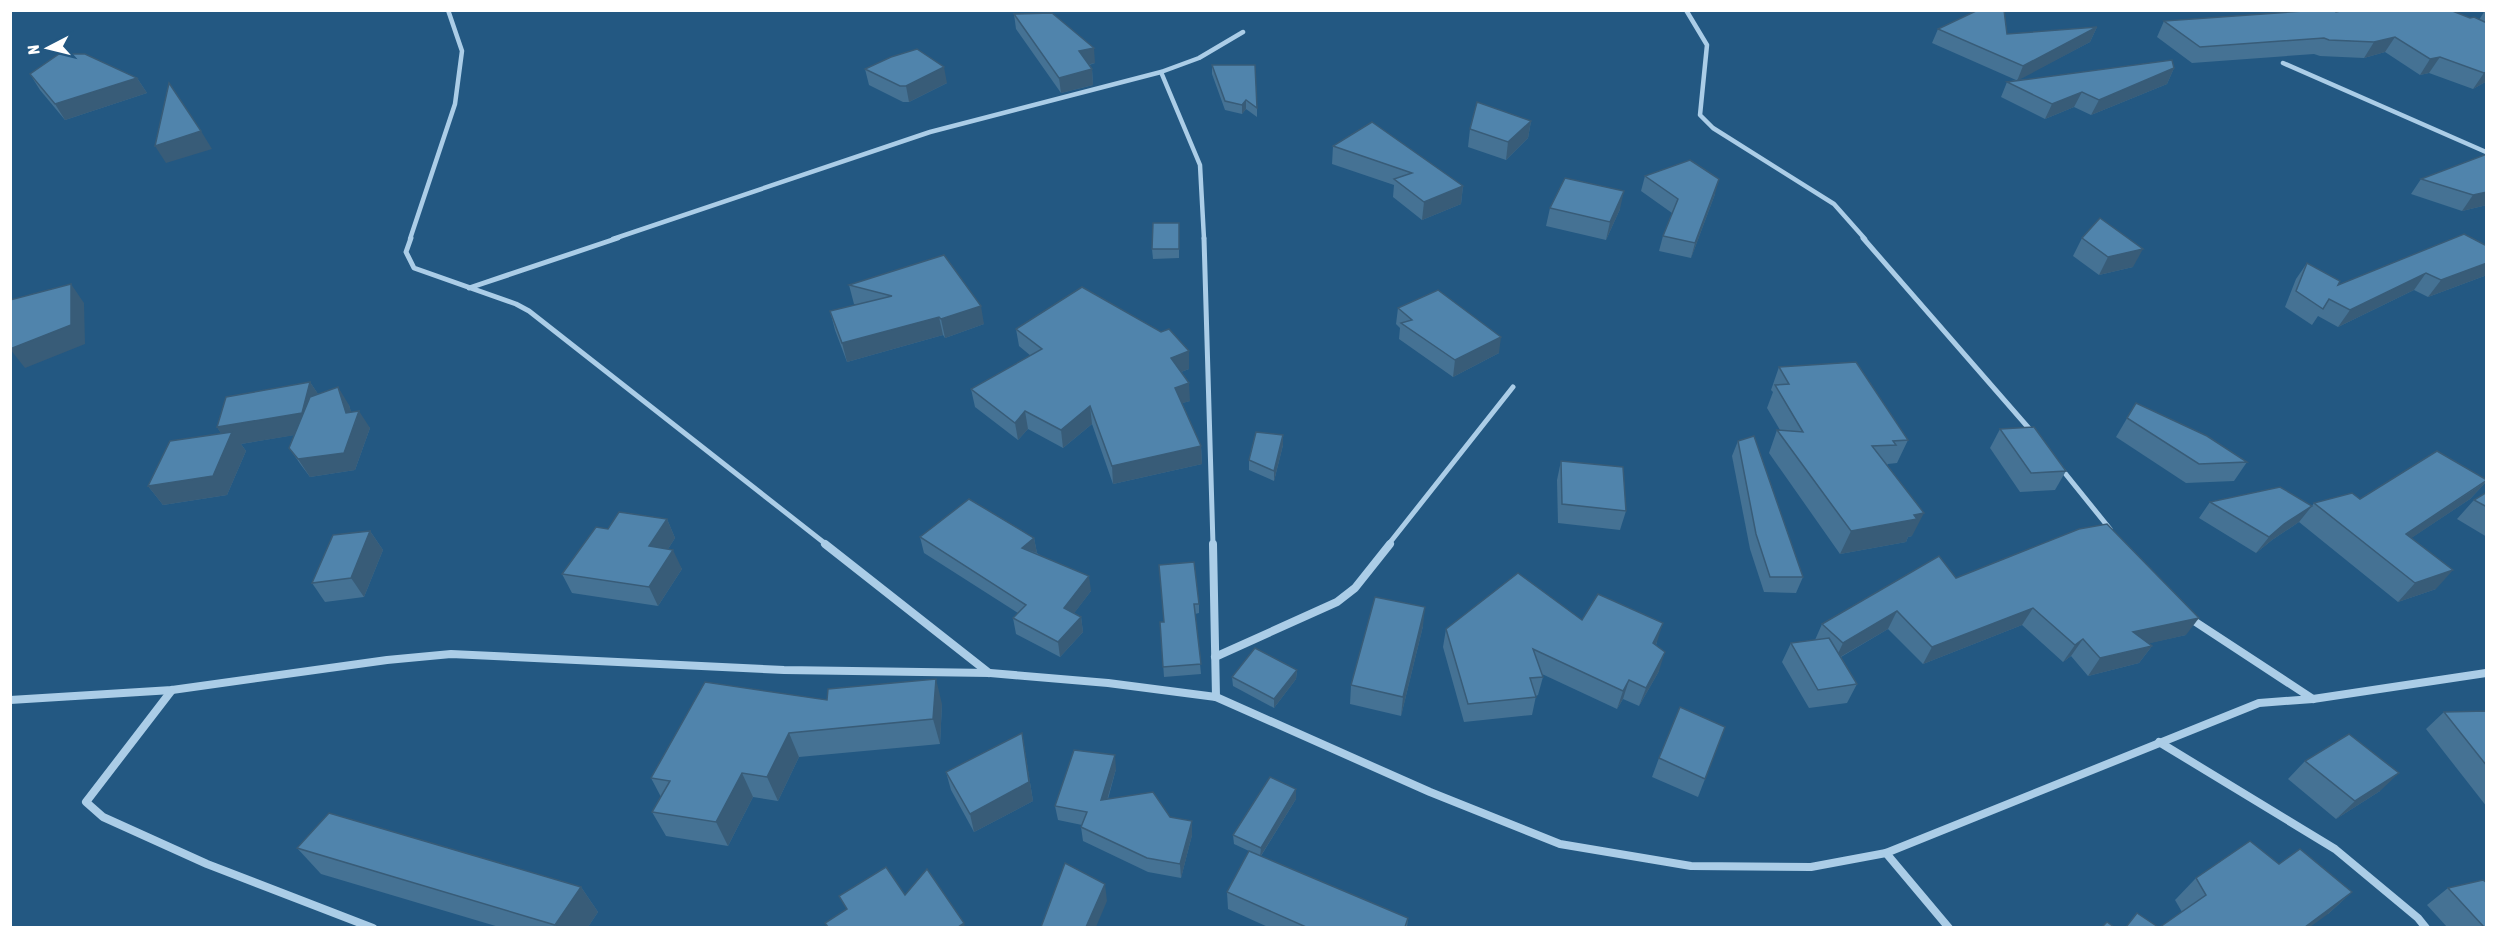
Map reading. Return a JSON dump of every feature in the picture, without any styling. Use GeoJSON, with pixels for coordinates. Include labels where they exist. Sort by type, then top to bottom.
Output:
{"type":"FeatureCollection","features":[{"type":"Feature","properties":{"kind":"street"},"geometry":{"type":"LineString","coordinates":[[448,10],[462,51],[455,104],[406,252],[414,268],[516,303],[529,311],[990,673]]}},
{"type":"Feature","properties":{"kind":"street"},"geometry":{"type":"LineString","coordinates":[[1686,10],[1707,45],[1700,115],[1713,128],[1834,204],[2034,435]]}},
{"type":"Feature","properties":{"kind":"street"},"geometry":{"type":"LineString","coordinates":[[469,288],[930,132],[1161,72],[1199,58],[1243,32]]}},
{"type":"Feature","properties":{"kind":"street"},"geometry":{"type":"LineString","coordinates":[[2283,63],[2487,152]]}},
{"type":"Feature","properties":{"kind":"street"},"geometry":{"type":"LineString","coordinates":[[1161,72],[1202,173],[1208,306],[1216,697]]}},
{"type":"Feature","properties":{"kind":"street"},"geometry":{"type":"LineString","coordinates":[[1215,657],[1336,602],[1355,588],[1513,387]]}},
{"type":"Feature","properties":{"kind":"street"},"geometry":{"type":"LineString","coordinates":[[2056,462],[2115,535]]}},
{"type":"Feature","properties":{"kind":"street"},"geometry":{"type":"LineString","coordinates":[[2182,611],[2197,624],[2313,699]]}},
{"type":"Feature","properties":{"kind":"street"},"geometry":{"type":"LineString","coordinates":[[10,700],[172,690],[387,660],[451,654],[784,670],[990,673],[1108,683],[1216,697],[1430,792],[1560,844],[1691,866],[1811,867],[1886,853],[2259,703],[2313,699],[2487,673]]}},
{"type":"Feature","properties":{"kind":"street"},"geometry":{"type":"LineString","coordinates":[[172,690],[86,802],[104,817],[207,864],[373,927]]}},
{"type":"Feature","properties":{"kind":"street"},"geometry":{"type":"LineString","coordinates":[[2159,742],[2335,849],[2426,927]]}},
{"type":"Feature","properties":{"kind":"street"},"geometry":{"type":"LineString","coordinates":[[1886,853],[1949,927]]}},
{"type":"Feature","properties":{"kind":"building"},"geometry":{"type":"Polygon","coordinates":[[[1978,10],[2004,10],[2007,34],[2097,27],[2023,66],[1938,29],[1978,10]]]}},
{"type":"Feature","properties":{"kind":"building"},"geometry":{"type":"Polygon","coordinates":[[[2318,10],[2336,12],[2345,10],[2450,10],[2470,18],[2474,17],[2487,23],[2487,72],[2484,73],[2440,57],[2430,59],[2395,37],[2374,42],[2324,38],[2200,47],[2164,21],[2318,10]]]}},
{"type":"Feature","properties":{"kind":"building"},"geometry":{"type":"Polygon","coordinates":[[[1052,13],[1094,48],[1079,51],[1092,69],[1059,78],[1014,14],[1052,13]]]}},
{"type":"Feature","properties":{"kind":"building"},"geometry":{"type":"Polygon","coordinates":[[[917,49],[944,67],[906,86],[900,86],[865,69],[891,57],[917,49]]]}},
{"type":"Feature","properties":{"kind":"building"},"geometry":{"type":"Polygon","coordinates":[[[59,54],[85,54],[137,78],[55,104],[30,74],[59,54]]]}},
{"type":"Feature","properties":{"kind":"building"},"geometry":{"type":"Polygon","coordinates":[[[2172,60],[2174,68],[2099,100],[2082,92],[2052,104],[2007,82],[2172,60]]]}},
{"type":"Feature","properties":{"kind":"building"},"geometry":{"type":"Polygon","coordinates":[[[1212,65],[1255,65],[1257,108],[1246,100],[1242,105],[1225,101],[1212,65]]]}},
{"type":"Feature","properties":{"kind":"building"},"geometry":{"type":"Polygon","coordinates":[[[169,83],[201,131],[155,146],[169,83]]]}},
{"type":"Feature","properties":{"kind":"building"},"geometry":{"type":"Polygon","coordinates":[[[1477,102],[1531,121],[1508,142],[1470,129],[1477,102]]]}},
{"type":"Feature","properties":{"kind":"building"},"geometry":{"type":"Polygon","coordinates":[[[1372,122],[1463,186],[1424,202],[1394,179],[1412,173],[1333,146],[1372,122]]]}},
{"type":"Feature","properties":{"kind":"building"},"geometry":{"type":"Polygon","coordinates":[[[2487,154],[2487,192],[2473,195],[2421,179],[2487,154]]]}},
{"type":"Feature","properties":{"kind":"building"},"geometry":{"type":"Polygon","coordinates":[[[1690,160],[1719,179],[1695,243],[1663,236],[1678,199],[1645,176],[1690,160]]]}},
{"type":"Feature","properties":{"kind":"building"},"geometry":{"type":"Polygon","coordinates":[[[1565,178],[1624,191],[1610,222],[1550,208],[1565,178]]]}},
{"type":"Feature","properties":{"kind":"building"},"geometry":{"type":"Polygon","coordinates":[[[2100,218],[2143,249],[2108,257],[2082,238],[2100,218]]]}},
{"type":"Feature","properties":{"kind":"building"},"geometry":{"type":"Polygon","coordinates":[[[1153,223],[1179,223],[1179,249],[1152,249],[1153,223]]]}},
{"type":"Feature","properties":{"kind":"building"},"geometry":{"type":"Polygon","coordinates":[[[2464,234],[2487,246],[2487,263],[2441,280],[2426,273],[2350,310],[2329,299],[2323,309],[2296,291],[2307,263],[2340,281],[2338,285],[2464,234]]]}},
{"type":"Feature","properties":{"kind":"building"},"geometry":{"type":"Polygon","coordinates":[[[944,255],[981,306],[941,319],[939,317],[842,343],[830,311],[892,296],[849,285],[944,255]]]}},
{"type":"Feature","properties":{"kind":"building"},"geometry":{"type":"Polygon","coordinates":[[[71,284],[71,325],[10,349],[10,300],[71,284]]]}},
{"type":"Feature","properties":{"kind":"building"},"geometry":{"type":"Polygon","coordinates":[[[1082,287],[1161,332],[1169,329],[1189,351],[1171,358],[1189,383],[1175,388],[1201,446],[1112,466],[1090,406],[1061,430],[1025,411],[1015,423],[971,389],[1042,349],[1016,329],[1082,287]]]}},
{"type":"Feature","properties":{"kind":"building"},"geometry":{"type":"Polygon","coordinates":[[[1438,290],[1501,337],[1455,360],[1401,323],[1412,320],[1398,308],[1438,290]]]}},
{"type":"Feature","properties":{"kind":"building"},"geometry":{"type":"Polygon","coordinates":[[[1856,362],[1908,440],[1893,441],[1896,445],[1872,446],[1924,513],[1914,515],[1917,519],[1851,531],[1777,430],[1803,432],[1775,385],[1789,384],[1779,367],[1856,362]]]}},
{"type":"Feature","properties":{"kind":"building"},"geometry":{"type":"Polygon","coordinates":[[[310,382],[302,413],[217,427],[226,397],[310,382]]]}},
{"type":"Feature","properties":{"kind":"building"},"geometry":{"type":"Polygon","coordinates":[[[338,387],[346,413],[359,411],[344,453],[298,459],[289,448],[310,397],[338,387]]]}},
{"type":"Feature","properties":{"kind":"building"},"geometry":{"type":"Polygon","coordinates":[[[2136,403],[2207,436],[2247,462],[2199,464],[2127,418],[2136,403]]]}},
{"type":"Feature","properties":{"kind":"building"},"geometry":{"type":"Polygon","coordinates":[[[2034,427],[2066,471],[2031,473],[2000,429],[2034,427]]]}},
{"type":"Feature","properties":{"kind":"building"},"geometry":{"type":"Polygon","coordinates":[[[232,432],[213,476],[148,486],[170,441],[232,432]]]}},
{"type":"Feature","properties":{"kind":"building"},"geometry":{"type":"Polygon","coordinates":[[[1256,432],[1283,435],[1274,471],[1249,460],[1256,432]]]}},
{"type":"Feature","properties":{"kind":"building"},"geometry":{"type":"Polygon","coordinates":[[[1754,436],[1803,577],[1770,577],[1756,534],[1738,441],[1754,436]]]}},
{"type":"Feature","properties":{"kind":"building"},"geometry":{"type":"Polygon","coordinates":[[[2437,451],[2487,480],[2406,534],[2453,570],[2415,583],[2314,503],[2352,493],[2360,499],[2437,451]]]}},
{"type":"Feature","properties":{"kind":"building"},"geometry":{"type":"Polygon","coordinates":[[[1561,461],[1623,467],[1626,511],[1562,504],[1561,461]]]}},
{"type":"Feature","properties":{"kind":"building"},"geometry":{"type":"Polygon","coordinates":[[[2280,487],[2312,506],[2269,537],[2210,502],[2280,487]]]}},
{"type":"Feature","properties":{"kind":"building"},"geometry":{"type":"Polygon","coordinates":[[[2487,492],[2487,507],[2474,500],[2487,492]]]}},
{"type":"Feature","properties":{"kind":"building"},"geometry":{"type":"Polygon","coordinates":[[[969,499],[1034,538],[1022,548],[1089,576],[1064,608],[1081,617],[1058,642],[1013,618],[1026,605],[920,537],[969,499]]]}},
{"type":"Feature","properties":{"kind":"building"},"geometry":{"type":"Polygon","coordinates":[[[619,512],[667,519],[649,546],[673,550],[649,587],[562,574],[596,527],[608,529],[619,512]]]}},
{"type":"Feature","properties":{"kind":"building"},"geometry":{"type":"Polygon","coordinates":[[[2107,524],[2199,618],[2133,632],[2152,646],[2100,658],[2083,639],[2075,645],[2033,608],[1932,647],[1897,611],[1843,643],[1822,624],[1939,556],[1956,578],[2079,529],[2107,524]]]}},
{"type":"Feature","properties":{"kind":"building"},"geometry":{"type":"Polygon","coordinates":[[[370,531],[351,578],[312,583],[333,535],[370,531]]]}},
{"type":"Feature","properties":{"kind":"building"},"geometry":{"type":"Polygon","coordinates":[[[1194,562],[1199,604],[1194,604],[1201,664],[1163,667],[1160,622],[1164,622],[1159,565],[1194,562]]]}},
{"type":"Feature","properties":{"kind":"building"},"geometry":{"type":"Polygon","coordinates":[[[1518,573],[1582,620],[1598,594],[1663,623],[1653,643],[1665,652],[1646,688],[1629,680],[1623,691],[1533,649],[1543,677],[1530,678],[1536,697],[1468,704],[1446,629],[1518,573]]]}},
{"type":"Feature","properties":{"kind":"building"},"geometry":{"type":"Polygon","coordinates":[[[1375,597],[1425,607],[1403,697],[1351,685],[1375,597]]]}},
{"type":"Feature","properties":{"kind":"building"},"geometry":{"type":"Polygon","coordinates":[[[1829,638],[1857,684],[1818,690],[1791,643],[1829,638]]]}},
{"type":"Feature","properties":{"kind":"building"},"geometry":{"type":"Polygon","coordinates":[[[1255,648],[1297,670],[1274,699],[1232,677],[1255,648]]]}},
{"type":"Feature","properties":{"kind":"building"},"geometry":{"type":"Polygon","coordinates":[[[936,679],[933,719],[789,733],[767,777],[742,773],[716,822],[652,812],[670,781],[651,778],[705,682],[827,700],[828,689],[936,679]]]}},
{"type":"Feature","properties":{"kind":"building"},"geometry":{"type":"Polygon","coordinates":[[[1680,707],[1725,727],[1705,779],[1659,758],[1680,707]]]}},
{"type":"Feature","properties":{"kind":"building"},"geometry":{"type":"Polygon","coordinates":[[[2487,711],[2487,766],[2444,712],[2487,711]]]}},
{"type":"Feature","properties":{"kind":"building"},"geometry":{"type":"Polygon","coordinates":[[[1022,733],[1029,782],[970,814],[946,772],[1022,733]]]}},
{"type":"Feature","properties":{"kind":"building"},"geometry":{"type":"Polygon","coordinates":[[[2349,734],[2399,773],[2355,801],[2305,761],[2349,734]]]}},
{"type":"Feature","properties":{"kind":"building"},"geometry":{"type":"Polygon","coordinates":[[[1074,750],[1115,755],[1101,800],[1153,792],[1170,817],[1192,821],[1180,864],[1147,858],[1081,827],[1087,812],[1055,806],[1074,750]]]}},
{"type":"Feature","properties":{"kind":"building"},"geometry":{"type":"Polygon","coordinates":[[[1270,777],[1296,789],[1261,848],[1233,835],[1270,777]]]}},
{"type":"Feature","properties":{"kind":"building"},"geometry":{"type":"Polygon","coordinates":[[[329,813],[581,887],[555,925],[297,848],[329,813]]]}},
{"type":"Feature","properties":{"kind":"building"},"geometry":{"type":"Polygon","coordinates":[[[2250,841],[2279,864],[2300,849],[2352,892],[2305,927],[2160,927],[2206,895],[2196,878],[2250,841]]]}},
{"type":"Feature","properties":{"kind":"building"},"geometry":{"type":"Polygon","coordinates":[[[1249,851],[1408,918],[1405,927],[1306,927],[1227,892],[1249,851]]]}},
{"type":"Feature","properties":{"kind":"building"},"geometry":{"type":"Polygon","coordinates":[[[1065,863],[1105,884],[1086,927],[1041,927],[1065,863]]]}},
{"type":"Feature","properties":{"kind":"building"},"geometry":{"type":"Polygon","coordinates":[[[886,867],[905,895],[927,869],[964,923],[958,927],[828,927],[825,923],[847,909],[839,896],[886,867]]]}},
{"type":"Feature","properties":{"kind":"building"},"geometry":{"type":"Polygon","coordinates":[[[2483,880],[2487,883],[2487,927],[2484,927],[2448,888],[2483,880]]]}},
{"type":"Feature","properties":{"kind":"building"},"geometry":{"type":"Polygon","coordinates":[[[2137,913],[2158,927],[2126,927],[2137,913]]]}},
{"type":"Feature","properties":{"kind":"building"},"geometry":{"type":"Polygon","coordinates":[[[2107,922],[2114,927],[2102,927],[2107,922]]]}}]}
